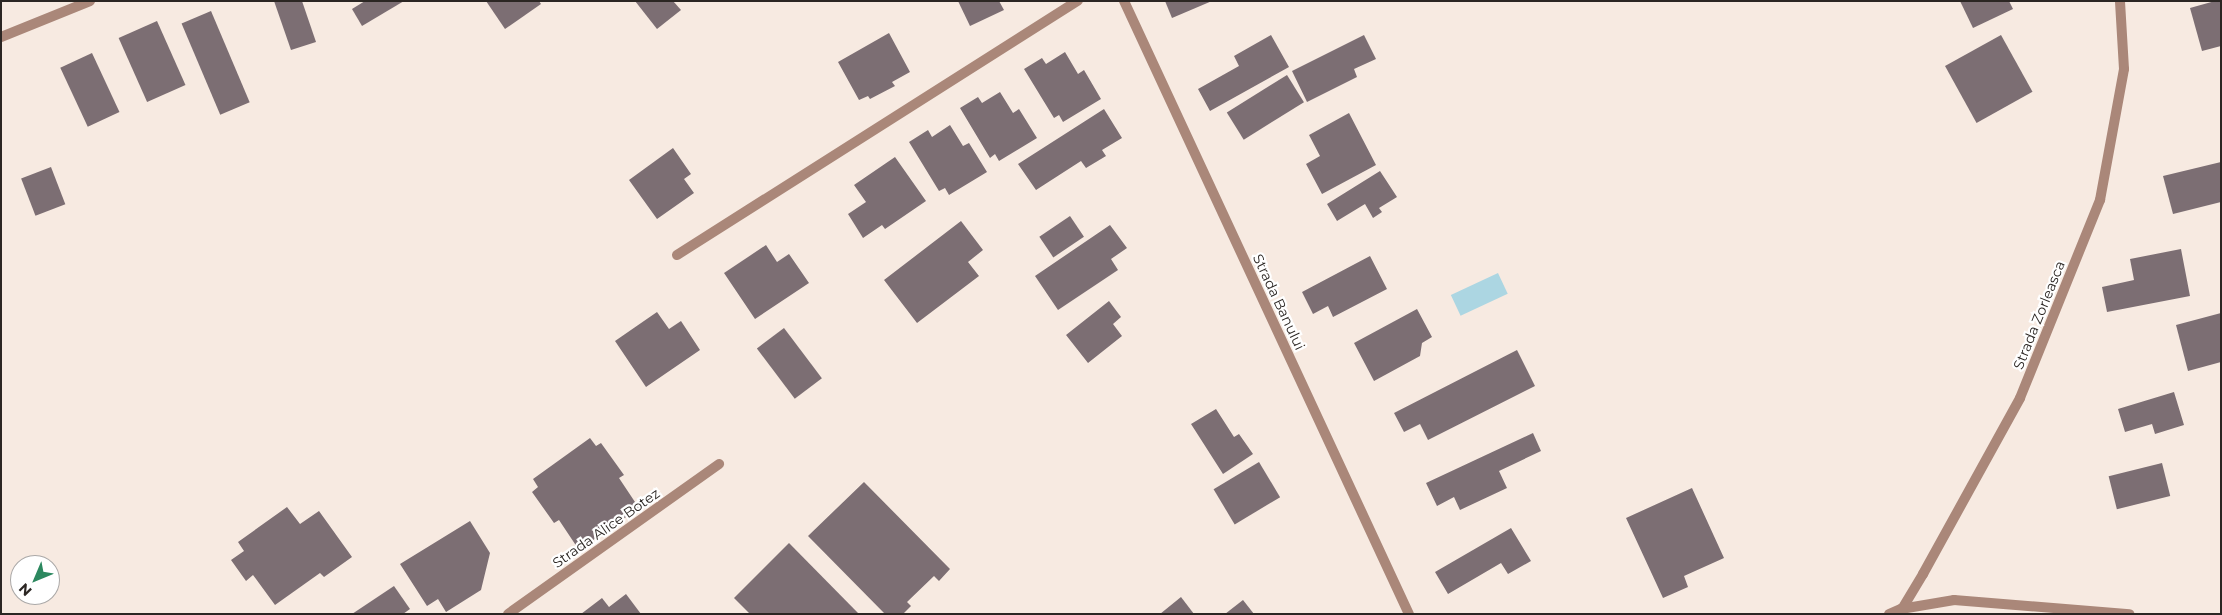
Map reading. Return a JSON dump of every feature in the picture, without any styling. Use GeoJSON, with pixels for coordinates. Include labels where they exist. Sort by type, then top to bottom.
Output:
{"type":"FeatureCollection","features":[{"type":"Feature","properties":{"kind":"street"},"geometry":{"type":"LineString","coordinates":[[1,37],[90,1]]}},
{"type":"Feature","properties":{"kind":"street"},"geometry":{"type":"LineString","coordinates":[[677,255],[1078,1]]}},
{"type":"Feature","properties":{"kind":"street","name":"Strada Banului"},"geometry":{"type":"LineString","coordinates":[[1124,1],[1408,614]]}},
{"type":"Feature","properties":{"kind":"street","name":"Strada Zorleasca"},"geometry":{"type":"LineString","coordinates":[[1900,611],[1923,574],[2020,398],[2100,200],[2124,69],[2120,1]]}},
{"type":"Feature","properties":{"kind":"street","name":"Strada Alice Botez"},"geometry":{"type":"LineString","coordinates":[[508,614],[719,464]]}},
{"type":"Feature","properties":{"kind":"street"},"geometry":{"type":"LineString","coordinates":[[1889,614],[1954,600],[2128,614]]}},
{"type":"Feature","properties":{"kind":"water"},"geometry":{"type":"Polygon","coordinates":[[[1498,273],[1508,294],[1461,316],[1451,295],[1498,273]]]}},
{"type":"Feature","properties":{"kind":"building"},"geometry":{"type":"Polygon","coordinates":[[[274,1],[302,1],[316,42],[291,50],[274,1]]]}},
{"type":"Feature","properties":{"kind":"building"},"geometry":{"type":"Polygon","coordinates":[[[365,1],[404,1],[362,26],[352,9],[365,1]]]}},
{"type":"Feature","properties":{"kind":"building"},"geometry":{"type":"Polygon","coordinates":[[[486,1],[539,1],[541,4],[505,29],[486,1]]]}},
{"type":"Feature","properties":{"kind":"building"},"geometry":{"type":"Polygon","coordinates":[[[635,1],[673,1],[681,10],[657,29],[635,1]]]}},
{"type":"Feature","properties":{"kind":"building"},"geometry":{"type":"Polygon","coordinates":[[[958,1],[999,1],[1004,10],[970,26],[958,1]]]}},
{"type":"Feature","properties":{"kind":"building"},"geometry":{"type":"Polygon","coordinates":[[[1165,1],[1212,1],[1172,18],[1165,1]]]}},
{"type":"Feature","properties":{"kind":"building"},"geometry":{"type":"Polygon","coordinates":[[[1960,1],[2009,1],[2013,9],[1973,28],[1960,1]]]}},
{"type":"Feature","properties":{"kind":"building"},"geometry":{"type":"Polygon","coordinates":[[[2221,1],[2221,46],[2202,51],[2190,8],[2221,1]]]}},
{"type":"Feature","properties":{"kind":"building"},"geometry":{"type":"Polygon","coordinates":[[[211,11],[250,102],[220,115],[182,24],[211,11]]]}},
{"type":"Feature","properties":{"kind":"building"},"geometry":{"type":"Polygon","coordinates":[[[157,21],[185,85],[147,102],[119,38],[157,21]]]}},
{"type":"Feature","properties":{"kind":"building"},"geometry":{"type":"Polygon","coordinates":[[[889,33],[910,72],[892,82],[895,86],[870,99],[868,96],[859,100],[838,62],[889,33]]]}},
{"type":"Feature","properties":{"kind":"building"},"geometry":{"type":"Polygon","coordinates":[[[1271,35],[1289,67],[1210,111],[1198,89],[1239,66],[1234,56],[1271,35]]]}},
{"type":"Feature","properties":{"kind":"building"},"geometry":{"type":"Polygon","coordinates":[[[1364,35],[1376,59],[1354,69],[1357,77],[1307,102],[1292,71],[1364,35]]]}},
{"type":"Feature","properties":{"kind":"building"},"geometry":{"type":"Polygon","coordinates":[[[2001,35],[2033,92],[1977,123],[1945,66],[2001,35]]]}},
{"type":"Feature","properties":{"kind":"building"},"geometry":{"type":"Polygon","coordinates":[[[1065,52],[1078,74],[1084,70],[1101,99],[1063,122],[1059,115],[1054,118],[1024,69],[1042,58],[1046,64],[1065,52]]]}},
{"type":"Feature","properties":{"kind":"building"},"geometry":{"type":"Polygon","coordinates":[[[92,53],[119,112],[88,127],[60,68],[92,53]]]}},
{"type":"Feature","properties":{"kind":"building"},"geometry":{"type":"Polygon","coordinates":[[[1287,75],[1304,102],[1244,140],[1227,113],[1287,75]]]}},
{"type":"Feature","properties":{"kind":"building"},"geometry":{"type":"Polygon","coordinates":[[[1000,92],[1013,113],[1019,109],[1037,138],[999,161],[995,154],[990,158],[960,108],[978,97],[982,103],[1000,92]]]}},
{"type":"Feature","properties":{"kind":"building"},"geometry":{"type":"Polygon","coordinates":[[[1104,109],[1122,138],[1102,150],[1106,156],[1086,168],[1081,161],[1036,190],[1018,164],[1104,109]]]}},
{"type":"Feature","properties":{"kind":"building"},"geometry":{"type":"Polygon","coordinates":[[[1349,113],[1376,165],[1322,194],[1306,164],[1320,156],[1309,135],[1349,113]]]}},
{"type":"Feature","properties":{"kind":"building"},"geometry":{"type":"Polygon","coordinates":[[[950,125],[963,146],[969,143],[987,172],[949,195],[945,188],[939,191],[909,142],[928,130],[932,137],[950,125]]]}},
{"type":"Feature","properties":{"kind":"building"},"geometry":{"type":"Polygon","coordinates":[[[673,148],[691,174],[684,179],[694,193],[657,219],[629,180],[673,148]]]}},
{"type":"Feature","properties":{"kind":"building"},"geometry":{"type":"Polygon","coordinates":[[[895,157],[926,201],[885,229],[882,225],[863,238],[848,214],[866,202],[854,185],[895,157]]]}},
{"type":"Feature","properties":{"kind":"building"},"geometry":{"type":"Polygon","coordinates":[[[2221,162],[2221,202],[2173,214],[2163,176],[2221,162]]]}},
{"type":"Feature","properties":{"kind":"building"},"geometry":{"type":"Polygon","coordinates":[[[51,167],[65,204],[35,216],[21,178],[51,167]]]}},
{"type":"Feature","properties":{"kind":"building"},"geometry":{"type":"Polygon","coordinates":[[[1380,171],[1397,197],[1379,208],[1382,212],[1373,218],[1365,204],[1337,221],[1327,204],[1380,171]]]}},
{"type":"Feature","properties":{"kind":"building"},"geometry":{"type":"Polygon","coordinates":[[[1070,216],[1084,237],[1053,257],[1039,237],[1070,216]]]}},
{"type":"Feature","properties":{"kind":"building"},"geometry":{"type":"Polygon","coordinates":[[[961,221],[983,250],[968,262],[979,276],[917,323],[884,280],[961,221]]]}},
{"type":"Feature","properties":{"kind":"building"},"geometry":{"type":"Polygon","coordinates":[[[1110,225],[1127,248],[1111,259],[1118,270],[1058,310],[1035,276],[1110,225]]]}},
{"type":"Feature","properties":{"kind":"building"},"geometry":{"type":"Polygon","coordinates":[[[766,245],[777,262],[789,254],[809,283],[755,319],[724,273],[766,245]]]}},
{"type":"Feature","properties":{"kind":"building"},"geometry":{"type":"Polygon","coordinates":[[[2181,249],[2190,296],[2107,312],[2102,287],[2134,280],[2130,259],[2181,249]]]}},
{"type":"Feature","properties":{"kind":"building"},"geometry":{"type":"Polygon","coordinates":[[[1370,256],[1387,289],[1333,317],[1328,306],[1313,314],[1302,292],[1370,256]]]}},
{"type":"Feature","properties":{"kind":"building"},"geometry":{"type":"Polygon","coordinates":[[[1109,301],[1121,317],[1113,324],[1122,336],[1088,363],[1066,335],[1109,301]]]}},
{"type":"Feature","properties":{"kind":"building"},"geometry":{"type":"Polygon","coordinates":[[[1417,309],[1432,337],[1422,343],[1420,356],[1374,381],[1354,343],[1417,309]]]}},
{"type":"Feature","properties":{"kind":"building"},"geometry":{"type":"Polygon","coordinates":[[[657,312],[669,329],[681,321],[700,350],[646,387],[615,341],[657,312]]]}},
{"type":"Feature","properties":{"kind":"building"},"geometry":{"type":"Polygon","coordinates":[[[2221,313],[2221,362],[2188,371],[2176,325],[2221,313]]]}},
{"type":"Feature","properties":{"kind":"building"},"geometry":{"type":"Polygon","coordinates":[[[784,328],[822,378],[795,399],[757,348],[784,328]]]}},
{"type":"Feature","properties":{"kind":"building"},"geometry":{"type":"Polygon","coordinates":[[[1517,350],[1535,386],[1428,440],[1420,424],[1404,432],[1394,413],[1517,350]]]}},
{"type":"Feature","properties":{"kind":"building"},"geometry":{"type":"Polygon","coordinates":[[[2174,392],[2184,425],[2155,434],[2152,424],[2125,432],[2118,409],[2174,392]]]}},
{"type":"Feature","properties":{"kind":"building"},"geometry":{"type":"Polygon","coordinates":[[[1216,409],[1234,437],[1239,434],[1253,454],[1223,474],[1191,424],[1216,409]]]}},
{"type":"Feature","properties":{"kind":"building"},"geometry":{"type":"Polygon","coordinates":[[[1533,433],[1541,451],[1499,471],[1507,488],[1460,510],[1454,497],[1437,506],[1426,483],[1533,433]]]}},
{"type":"Feature","properties":{"kind":"building"},"geometry":{"type":"Polygon","coordinates":[[[590,438],[596,446],[601,443],[624,475],[619,478],[639,508],[579,550],[559,520],[554,523],[532,492],[538,487],[533,479],[590,438]]]}},
{"type":"Feature","properties":{"kind":"building"},"geometry":{"type":"Polygon","coordinates":[[[1259,462],[1280,497],[1235,524],[1214,489],[1259,462]]]}},
{"type":"Feature","properties":{"kind":"building"},"geometry":{"type":"Polygon","coordinates":[[[2162,463],[2170,496],[2117,509],[2109,476],[2162,463]]]}},
{"type":"Feature","properties":{"kind":"building"},"geometry":{"type":"Polygon","coordinates":[[[864,482],[950,569],[939,581],[934,576],[907,602],[911,606],[903,614],[885,614],[808,536],[864,482]]]}},
{"type":"Feature","properties":{"kind":"building"},"geometry":{"type":"Polygon","coordinates":[[[1692,488],[1724,558],[1684,576],[1688,587],[1663,598],[1626,518],[1692,488]]]}},
{"type":"Feature","properties":{"kind":"building"},"geometry":{"type":"Polygon","coordinates":[[[287,507],[300,524],[319,511],[352,557],[324,577],[320,573],[275,605],[253,575],[246,581],[231,560],[244,551],[238,542],[287,507]]]}},
{"type":"Feature","properties":{"kind":"building"},"geometry":{"type":"Polygon","coordinates":[[[470,521],[490,553],[481,590],[446,612],[438,599],[427,606],[400,564],[470,521]]]}},
{"type":"Feature","properties":{"kind":"building"},"geometry":{"type":"Polygon","coordinates":[[[1511,528],[1531,561],[1508,574],[1501,563],[1448,594],[1435,572],[1511,528]]]}},
{"type":"Feature","properties":{"kind":"building"},"geometry":{"type":"Polygon","coordinates":[[[789,543],[859,614],[750,614],[734,598],[789,543]]]}},
{"type":"Feature","properties":{"kind":"building"},"geometry":{"type":"Polygon","coordinates":[[[394,586],[410,609],[403,614],[352,614],[394,586]]]}},
{"type":"Feature","properties":{"kind":"building"},"geometry":{"type":"Polygon","coordinates":[[[626,594],[641,614],[581,614],[602,598],[609,607],[626,594]]]}},
{"type":"Feature","properties":{"kind":"building"},"geometry":{"type":"Polygon","coordinates":[[[1181,597],[1194,614],[1160,614],[1181,597]]]}},
{"type":"Feature","properties":{"kind":"building"},"geometry":{"type":"Polygon","coordinates":[[[1243,600],[1254,614],[1225,614],[1243,600]]]}}]}
